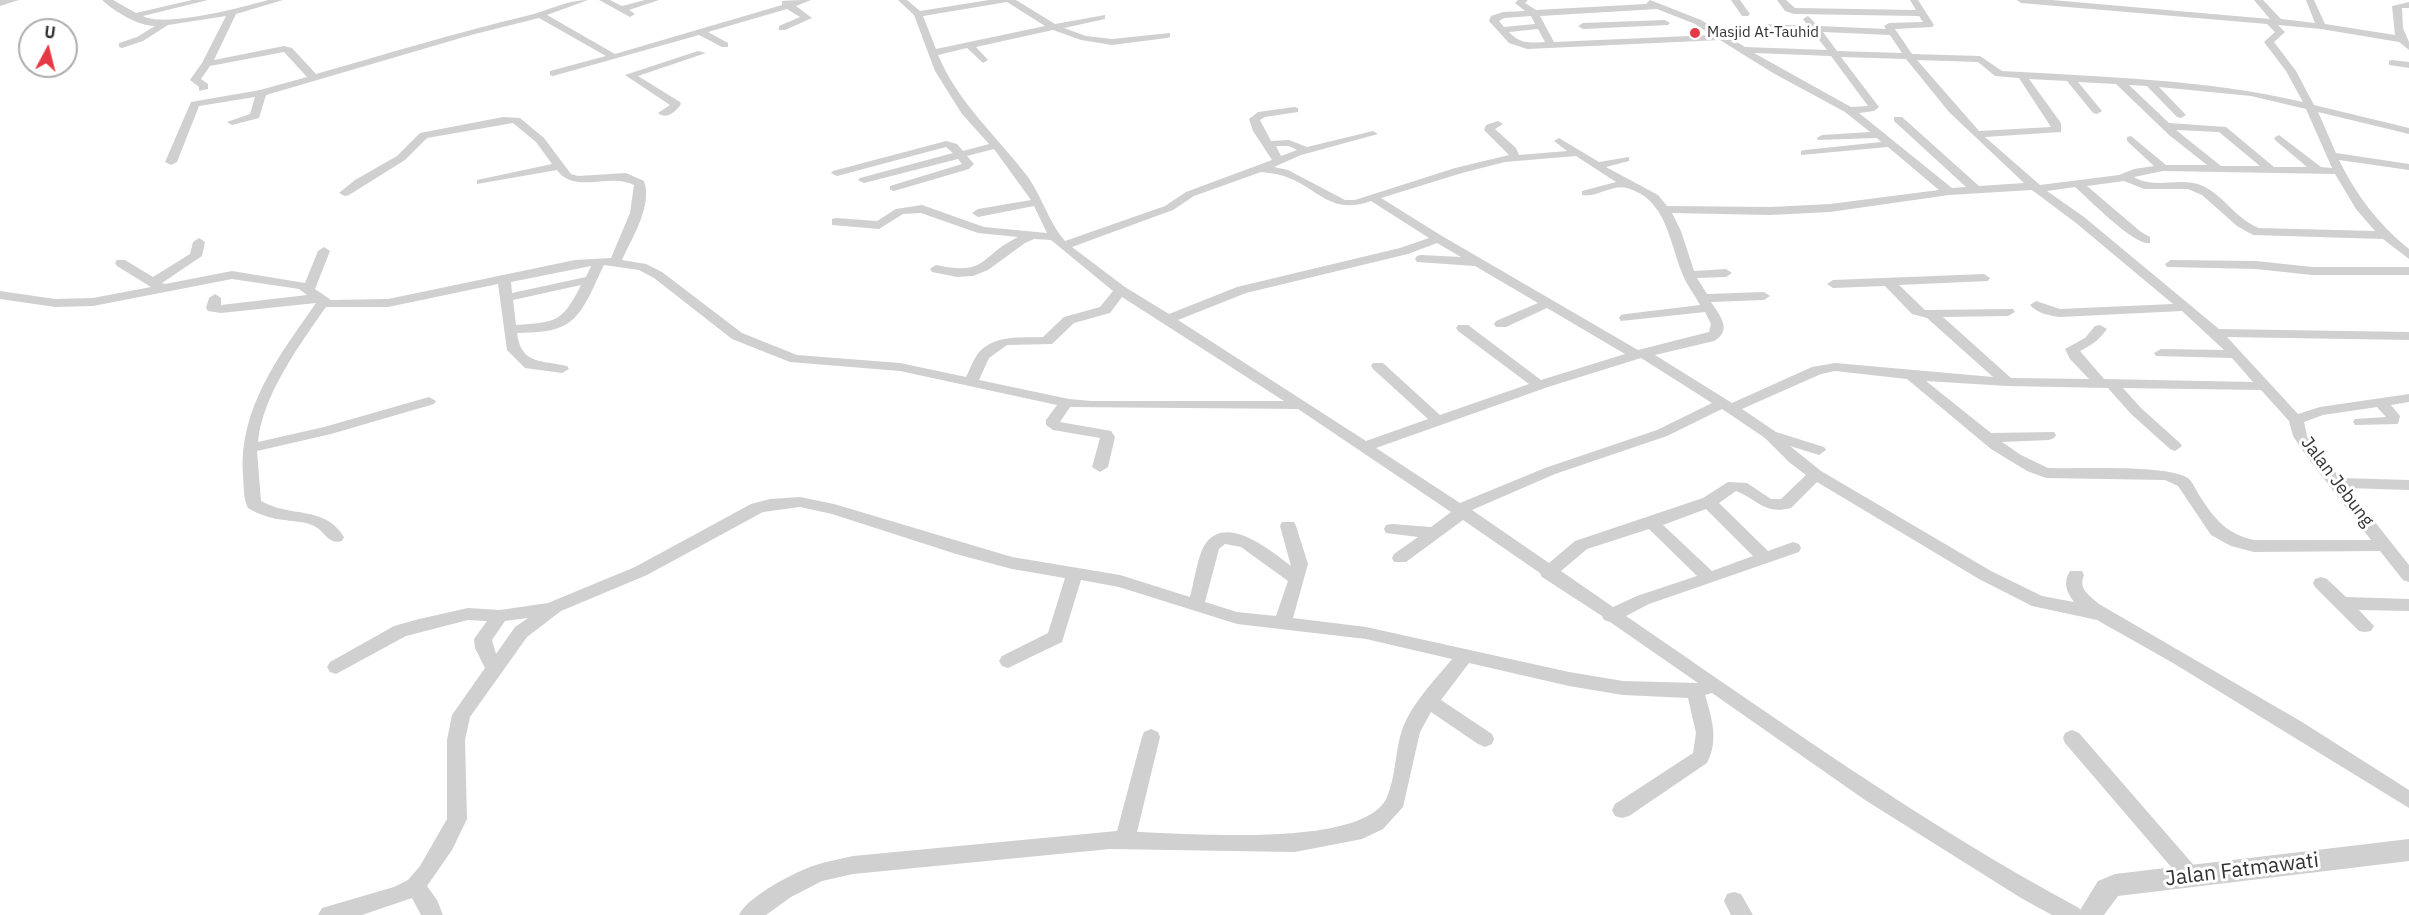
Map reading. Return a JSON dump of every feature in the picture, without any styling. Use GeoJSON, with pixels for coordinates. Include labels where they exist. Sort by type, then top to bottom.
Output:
{"type":"FeatureCollection","features":[{"type":"Feature","properties":{"kind":"street"},"geometry":{"type":"LineString","coordinates":[[0,3],[15,0]]}},
{"type":"Feature","properties":{"kind":"street"},"geometry":{"type":"LineString","coordinates":[[106,0],[148,23],[165,23],[232,12],[279,0]]}},
{"type":"Feature","properties":{"kind":"street"},"geometry":{"type":"LineString","coordinates":[[133,16],[204,0]]}},
{"type":"Feature","properties":{"kind":"street"},"geometry":{"type":"LineString","coordinates":[[171,162],[195,104],[261,93],[468,33],[540,15],[584,0]]}},
{"type":"Feature","properties":{"kind":"street"},"geometry":{"type":"LineString","coordinates":[[603,0],[632,15]]}},
{"type":"Feature","properties":{"kind":"street"},"geometry":{"type":"LineString","coordinates":[[621,9],[655,0]]}},
{"type":"Feature","properties":{"kind":"street"},"geometry":{"type":"LineString","coordinates":[[780,0],[807,18],[782,28]]}},
{"type":"Feature","properties":{"kind":"street"},"geometry":{"type":"LineString","coordinates":[[553,73],[651,47],[807,0]]}},
{"type":"Feature","properties":{"kind":"street"},"geometry":{"type":"LineString","coordinates":[[902,0],[918,14],[932,53],[967,114],[992,142],[1038,202],[1059,241],[1120,290],[1169,319],[1460,511],[1610,615],[1704,688],[2028,891],[2072,915]]}},
{"type":"Feature","properties":{"kind":"street"},"geometry":{"type":"LineString","coordinates":[[918,14],[1006,0]]}},
{"type":"Feature","properties":{"kind":"street"},"geometry":{"type":"LineString","coordinates":[[1010,0],[1055,28],[1088,38],[1112,42],[1167,35]]}},
{"type":"Feature","properties":{"kind":"street"},"geometry":{"type":"LineString","coordinates":[[1524,0],[1519,3],[1533,12],[1552,46]]}},
{"type":"Feature","properties":{"kind":"street"},"geometry":{"type":"LineString","coordinates":[[1641,0],[1698,22],[1776,71],[1849,110],[1949,192]]}},
{"type":"Feature","properties":{"kind":"street"},"geometry":{"type":"LineString","coordinates":[[1735,0],[1745,14]]}},
{"type":"Feature","properties":{"kind":"street"},"geometry":{"type":"LineString","coordinates":[[1781,0],[1788,9],[1794,12],[1923,13]]}},
{"type":"Feature","properties":{"kind":"street"},"geometry":{"type":"LineString","coordinates":[[1914,0],[1929,25],[1889,26],[1909,56],[1953,110],[1976,134],[2037,187],[2216,333],[2296,420]]}},
{"type":"Feature","properties":{"kind":"street"},"geometry":{"type":"LineString","coordinates":[[2021,0],[2320,26],[2400,39],[2409,46]]}},
{"type":"Feature","properties":{"kind":"street"},"geometry":{"type":"LineString","coordinates":[[2258,0],[2280,32],[2269,42],[2277,49],[2298,80],[2338,171],[2366,215],[2384,235],[2409,255]]}},
{"type":"Feature","properties":{"kind":"street"},"geometry":{"type":"LineString","coordinates":[[2310,0],[2320,26]]}},
{"type":"Feature","properties":{"kind":"street"},"geometry":{"type":"LineString","coordinates":[[2400,39],[2404,27],[2397,6],[2409,4]]}},
{"type":"Feature","properties":{"kind":"street"},"geometry":{"type":"LineString","coordinates":[[1659,6],[1533,12],[1497,16],[1494,21],[1518,44],[1552,46],[1724,37]]}},
{"type":"Feature","properties":{"kind":"street"},"geometry":{"type":"LineString","coordinates":[[1568,11],[1598,44]]}},
{"type":"Feature","properties":{"kind":"street"},"geometry":{"type":"LineString","coordinates":[[203,89],[204,86],[195,80],[207,64],[232,12]]}},
{"type":"Feature","properties":{"kind":"street"},"geometry":{"type":"LineString","coordinates":[[540,15],[614,57]]}},
{"type":"Feature","properties":{"kind":"street"},"geometry":{"type":"LineString","coordinates":[[932,53],[1102,17]]}},
{"type":"Feature","properties":{"kind":"street"},"geometry":{"type":"LineString","coordinates":[[1808,19],[1874,107],[1849,110]]}},
{"type":"Feature","properties":{"kind":"street"},"geometry":{"type":"LineString","coordinates":[[122,45],[136,41],[165,23]]}},
{"type":"Feature","properties":{"kind":"street"},"geometry":{"type":"LineString","coordinates":[[1583,26],[1665,23]]}},
{"type":"Feature","properties":{"kind":"street"},"geometry":{"type":"LineString","coordinates":[[1501,30],[1542,26]]}},
{"type":"Feature","properties":{"kind":"street"},"geometry":{"type":"LineString","coordinates":[[1767,27],[1892,32]]}},
{"type":"Feature","properties":{"kind":"street"},"geometry":{"type":"LineString","coordinates":[[701,32],[725,45]]}},
{"type":"Feature","properties":{"kind":"street"},"geometry":{"type":"LineString","coordinates":[[970,46],[982,60]]}},
{"type":"Feature","properties":{"kind":"street"},"geometry":{"type":"LineString","coordinates":[[651,47],[673,61]]}},
{"type":"Feature","properties":{"kind":"street"},"geometry":{"type":"LineString","coordinates":[[207,64],[284,48],[289,50],[314,78]]}},
{"type":"Feature","properties":{"kind":"street"},"geometry":{"type":"LineString","coordinates":[[1744,50],[1982,60],[1996,74],[2150,83],[2251,93],[2409,132]]}},
{"type":"Feature","properties":{"kind":"street"},"geometry":{"type":"LineString","coordinates":[[663,113],[672,110],[676,104],[629,76],[701,53]]}},
{"type":"Feature","properties":{"kind":"street"},"geometry":{"type":"LineString","coordinates":[[2392,63],[2409,65]]}},
{"type":"Feature","properties":{"kind":"street"},"geometry":{"type":"LineString","coordinates":[[1976,134],[2057,130],[2057,125],[2022,76]]}},
{"type":"Feature","properties":{"kind":"street"},"geometry":{"type":"LineString","coordinates":[[2071,79],[2097,111]]}},
{"type":"Feature","properties":{"kind":"street"},"geometry":{"type":"LineString","coordinates":[[2120,81],[2166,126],[2217,168]]}},
{"type":"Feature","properties":{"kind":"street"},"geometry":{"type":"LineString","coordinates":[[2150,83],[2181,115]]}},
{"type":"Feature","properties":{"kind":"street"},"geometry":{"type":"LineString","coordinates":[[232,122],[255,116],[261,93]]}},
{"type":"Feature","properties":{"kind":"street"},"geometry":{"type":"LineString","coordinates":[[1278,161],[1269,144],[1259,135],[1254,119],[1270,108],[1294,110]]}},
{"type":"Feature","properties":{"kind":"street"},"geometry":{"type":"LineString","coordinates":[[1898,119],[1976,190]]}},
{"type":"Feature","properties":{"kind":"street"},"geometry":{"type":"LineString","coordinates":[[345,193],[365,177],[403,156],[416,139],[423,135],[503,120],[521,123],[540,140],[564,174],[571,178],[626,177],[640,183],[635,215],[615,262]]}},
{"type":"Feature","properties":{"kind":"street"},"geometry":{"type":"LineString","coordinates":[[1498,124],[1491,126],[1489,130],[1512,150],[1515,157]]}},
{"type":"Feature","properties":{"kind":"street"},"geometry":{"type":"LineString","coordinates":[[2166,126],[2222,129],[2270,170]]}},
{"type":"Feature","properties":{"kind":"street"},"geometry":{"type":"LineString","coordinates":[[836,222],[879,225],[900,211],[922,209],[982,230],[1059,241],[1169,208],[1190,194],[1260,170],[1305,151],[1374,134]]}},
{"type":"Feature","properties":{"kind":"street"},"geometry":{"type":"LineString","coordinates":[[1822,138],[1885,140]]}},
{"type":"Feature","properties":{"kind":"street"},"geometry":{"type":"LineString","coordinates":[[2279,138],[2317,170]]}},
{"type":"Feature","properties":{"kind":"street"},"geometry":{"type":"LineString","coordinates":[[2131,139],[2163,168]]}},
{"type":"Feature","properties":{"kind":"street"},"geometry":{"type":"LineString","coordinates":[[1805,153],[1885,140]]}},
{"type":"Feature","properties":{"kind":"street"},"geometry":{"type":"LineString","coordinates":[[1363,447],[1539,385],[1640,354],[1717,334],[1718,324],[1689,275],[1675,231],[1664,209],[1646,191],[1597,166],[1559,141]]}},
{"type":"Feature","properties":{"kind":"street"},"geometry":{"type":"LineString","coordinates":[[864,180],[956,150],[992,142]]}},
{"type":"Feature","properties":{"kind":"street"},"geometry":{"type":"LineString","coordinates":[[1269,144],[1287,142],[1305,151]]}},
{"type":"Feature","properties":{"kind":"street"},"geometry":{"type":"LineString","coordinates":[[837,173],[944,144],[956,150],[968,164],[894,188]]}},
{"type":"Feature","properties":{"kind":"street"},"geometry":{"type":"LineString","coordinates":[[1260,170],[1284,172],[1343,203],[1356,203],[1458,170],[1515,157],[1578,153]]}},
{"type":"Feature","properties":{"kind":"street"},"geometry":{"type":"LineString","coordinates":[[2333,156],[2409,167]]}},
{"type":"Feature","properties":{"kind":"street"},"geometry":{"type":"LineString","coordinates":[[1597,166],[1625,159]]}},
{"type":"Feature","properties":{"kind":"street"},"geometry":{"type":"LineString","coordinates":[[481,182],[559,166]]}},
{"type":"Feature","properties":{"kind":"street"},"geometry":{"type":"LineString","coordinates":[[1664,209],[1808,210],[1949,192],[2077,183],[2126,177],[2138,171],[2163,168],[2338,171]]}},
{"type":"Feature","properties":{"kind":"street"},"geometry":{"type":"LineString","coordinates":[[2126,177],[2135,184],[2144,186],[2197,188],[2244,225],[2258,232],[2384,235]]}},
{"type":"Feature","properties":{"kind":"street"},"geometry":{"type":"LineString","coordinates":[[1586,193],[1627,183]]}},
{"type":"Feature","properties":{"kind":"street"},"geometry":{"type":"LineString","coordinates":[[2077,183],[2146,240]]}},
{"type":"Feature","properties":{"kind":"street"},"geometry":{"type":"LineString","coordinates":[[1372,197],[1438,239],[1640,354],[1726,406],[1770,435],[1794,459],[1816,476],[1985,575],[2038,602],[2102,615]]}},
{"type":"Feature","properties":{"kind":"street"},"geometry":{"type":"LineString","coordinates":[[978,213],[1038,202]]}},
{"type":"Feature","properties":{"kind":"street"},"geometry":{"type":"LineString","coordinates":[[936,270],[960,274],[973,272],[1015,242],[1034,236]]}},
{"type":"Feature","properties":{"kind":"street"},"geometry":{"type":"LineString","coordinates":[[1169,319],[1242,290],[1404,251],[1438,239]]}},
{"type":"Feature","properties":{"kind":"street"},"geometry":{"type":"LineString","coordinates":[[158,285],[198,253],[200,242]]}},
{"type":"Feature","properties":{"kind":"street"},"geometry":{"type":"LineString","coordinates":[[324,250],[316,297],[303,330],[261,405],[251,434],[251,448],[254,504],[270,514],[325,523],[336,537]]}},
{"type":"Feature","properties":{"kind":"street"},"geometry":{"type":"LineString","coordinates":[[1422,259],[1479,262]]}},
{"type":"Feature","properties":{"kind":"street"},"geometry":{"type":"LineString","coordinates":[[510,330],[543,327],[563,321],[579,300],[600,261]]}},
{"type":"Feature","properties":{"kind":"street"},"geometry":{"type":"LineString","coordinates":[[0,295],[72,304],[158,285],[232,275],[291,283],[316,297],[341,305],[388,303],[576,264],[615,262],[642,267],[658,275],[737,336],[776,353],[817,362],[900,367],[1066,403],[1298,405]]}},
{"type":"Feature","properties":{"kind":"street"},"geometry":{"type":"LineString","coordinates":[[121,263],[158,285]]}},
{"type":"Feature","properties":{"kind":"street"},"geometry":{"type":"LineString","coordinates":[[2171,264],[2256,265],[2312,271],[2409,271]]}},
{"type":"Feature","properties":{"kind":"street"},"geometry":{"type":"LineString","coordinates":[[1689,275],[1726,273]]}},
{"type":"Feature","properties":{"kind":"street"},"geometry":{"type":"LineString","coordinates":[[1833,284],[1984,278]]}},
{"type":"Feature","properties":{"kind":"street"},"geometry":{"type":"LineString","coordinates":[[504,279],[512,347],[530,365],[562,369]]}},
{"type":"Feature","properties":{"kind":"street"},"geometry":{"type":"LineString","coordinates":[[506,298],[589,280]]}},
{"type":"Feature","properties":{"kind":"street"},"geometry":{"type":"LineString","coordinates":[[1888,281],[1917,311],[1932,315],[2008,312]]}},
{"type":"Feature","properties":{"kind":"street"},"geometry":{"type":"LineString","coordinates":[[971,381],[981,357],[1006,343],[1047,341],[1069,320],[1105,310],[1120,290]]}},
{"type":"Feature","properties":{"kind":"street"},"geometry":{"type":"LineString","coordinates":[[1626,318],[1705,303],[1764,296]]}},
{"type":"Feature","properties":{"kind":"street"},"geometry":{"type":"LineString","coordinates":[[215,298],[212,307],[216,309],[316,297]]}},
{"type":"Feature","properties":{"kind":"street"},"geometry":{"type":"LineString","coordinates":[[2071,299],[2085,311]]}},
{"type":"Feature","properties":{"kind":"street"},"geometry":{"type":"LineString","coordinates":[[1501,324],[1549,303]]}},
{"type":"Feature","properties":{"kind":"street"},"geometry":{"type":"LineString","coordinates":[[2036,305],[2055,313],[2185,307]]}},
{"type":"Feature","properties":{"kind":"street"},"geometry":{"type":"LineString","coordinates":[[1932,315],[2007,382]]}},
{"type":"Feature","properties":{"kind":"street"},"geometry":{"type":"LineString","coordinates":[[1463,328],[1539,385]]}},
{"type":"Feature","properties":{"kind":"street"},"geometry":{"type":"LineString","coordinates":[[2100,329],[2090,340],[2072,349],[2075,356],[2175,446]]}},
{"type":"Feature","properties":{"kind":"street"},"geometry":{"type":"LineString","coordinates":[[2216,333],[2292,336],[2409,336]]}},
{"type":"Feature","properties":{"kind":"street"},"geometry":{"type":"LineString","coordinates":[[2162,353],[2236,354]]}},
{"type":"Feature","properties":{"kind":"street"},"geometry":{"type":"LineString","coordinates":[[1377,366],[1438,421]]}},
{"type":"Feature","properties":{"kind":"street"},"geometry":{"type":"LineString","coordinates":[[1400,558],[1435,533],[1460,511],[1550,471],[1662,433],[1826,368],[2007,382],[2265,386]]}},
{"type":"Feature","properties":{"kind":"street"},"geometry":{"type":"LineString","coordinates":[[1911,375],[2030,468],[2046,473],[2177,478],[2183,482],[2217,531],[2245,544],[2385,545]]}},
{"type":"Feature","properties":{"kind":"street","name":"Jalan Jebung"},"geometry":{"type":"LineString","coordinates":[[2409,398],[2320,411],[2296,420],[2300,436],[2409,576]]}},
{"type":"Feature","properties":{"kind":"street"},"geometry":{"type":"LineString","coordinates":[[251,448],[326,431],[429,401]]}},
{"type":"Feature","properties":{"kind":"street"},"geometry":{"type":"LineString","coordinates":[[2360,422],[2393,421],[2393,416],[2380,402]]}},
{"type":"Feature","properties":{"kind":"street"},"geometry":{"type":"LineString","coordinates":[[1066,403],[1053,420],[1053,425],[1106,434],[1108,437],[1100,467]]}},
{"type":"Feature","properties":{"kind":"street"},"geometry":{"type":"LineString","coordinates":[[1770,435],[1819,450]]}},
{"type":"Feature","properties":{"kind":"street"},"geometry":{"type":"LineString","coordinates":[[1989,438],[2049,435]]}},
{"type":"Feature","properties":{"kind":"street"},"geometry":{"type":"LineString","coordinates":[[1548,573],[1581,544],[1652,523],[1708,502],[1729,487],[1738,486],[1768,504],[1782,505],[1816,476]]}},
{"type":"Feature","properties":{"kind":"street"},"geometry":{"type":"LineString","coordinates":[[2335,483],[2409,485]]}},
{"type":"Feature","properties":{"kind":"street"},"geometry":{"type":"LineString","coordinates":[[336,667],[400,631],[418,625],[468,614],[500,616],[555,607],[641,571],[757,508],[784,502],[800,502],[834,509],[956,548],[1012,563],[1120,581],[1237,618],[1366,633],[1569,679],[1623,688],[1704,688]]}},
{"type":"Feature","properties":{"kind":"street"},"geometry":{"type":"LineString","coordinates":[[1708,502],[1765,558]]}},
{"type":"Feature","properties":{"kind":"street"},"geometry":{"type":"LineString","coordinates":[[1652,523],[1708,578]]}},
{"type":"Feature","properties":{"kind":"street"},"geometry":{"type":"LineString","coordinates":[[1282,624],[1300,564],[1288,525]]}},
{"type":"Feature","properties":{"kind":"street"},"geometry":{"type":"LineString","coordinates":[[1392,529],[1435,533]]}},
{"type":"Feature","properties":{"kind":"street"},"geometry":{"type":"LineString","coordinates":[[1196,605],[1212,546],[1222,538],[1237,539],[1254,546],[1297,579]]}},
{"type":"Feature","properties":{"kind":"street"},"geometry":{"type":"LineString","coordinates":[[1610,615],[1643,600],[1793,548]]}},
{"type":"Feature","properties":{"kind":"street"},"geometry":{"type":"LineString","coordinates":[[1008,661],[1056,637],[1074,574]]}},
{"type":"Feature","properties":{"kind":"street"},"geometry":{"type":"LineString","coordinates":[[2076,575],[2073,584],[2075,590],[2102,615],[2261,707],[2409,800]]}},
{"type":"Feature","properties":{"kind":"street"},"geometry":{"type":"LineString","coordinates":[[2320,583],[2366,626]]}},
{"type":"Feature","properties":{"kind":"street"},"geometry":{"type":"LineString","coordinates":[[2342,603],[2409,605]]}},
{"type":"Feature","properties":{"kind":"street"},"geometry":{"type":"LineString","coordinates":[[329,915],[399,895],[415,886],[445,844],[457,819],[456,740],[462,715],[521,632],[555,607]]}},
{"type":"Feature","properties":{"kind":"street"},"geometry":{"type":"LineString","coordinates":[[494,667],[484,648],[483,639],[500,616]]}},
{"type":"Feature","properties":{"kind":"street"},"geometry":{"type":"LineString","coordinates":[[750,915],[784,890],[819,873],[853,865],[1110,840],[1295,843],[1362,830],[1376,823],[1396,801],[1411,732],[1429,701],[1464,656]]}},
{"type":"Feature","properties":{"kind":"street"},"geometry":{"type":"LineString","coordinates":[[1622,810],[1700,758],[1706,747],[1704,688]]}},
{"type":"Feature","properties":{"kind":"street"},"geometry":{"type":"LineString","coordinates":[[1429,701],[1485,739]]}},
{"type":"Feature","properties":{"kind":"street"},"geometry":{"type":"LineString","coordinates":[[1125,840],[1151,737]]}},
{"type":"Feature","properties":{"kind":"street"},"geometry":{"type":"LineString","coordinates":[[2072,738],[2191,876]]}},
{"type":"Feature","properties":{"kind":"street","name":"Jalan Fatmawati"},"geometry":{"type":"LineString","coordinates":[[2090,915],[2107,889],[2115,885],[2409,850]]}},
{"type":"Feature","properties":{"kind":"street"},"geometry":{"type":"LineString","coordinates":[[415,886],[430,907],[432,915]]}},
{"type":"Feature","properties":{"kind":"place","name":"Masjid At-Tauhid"},"geometry":{"type":"Point","coordinates":[1695,33]}}]}
